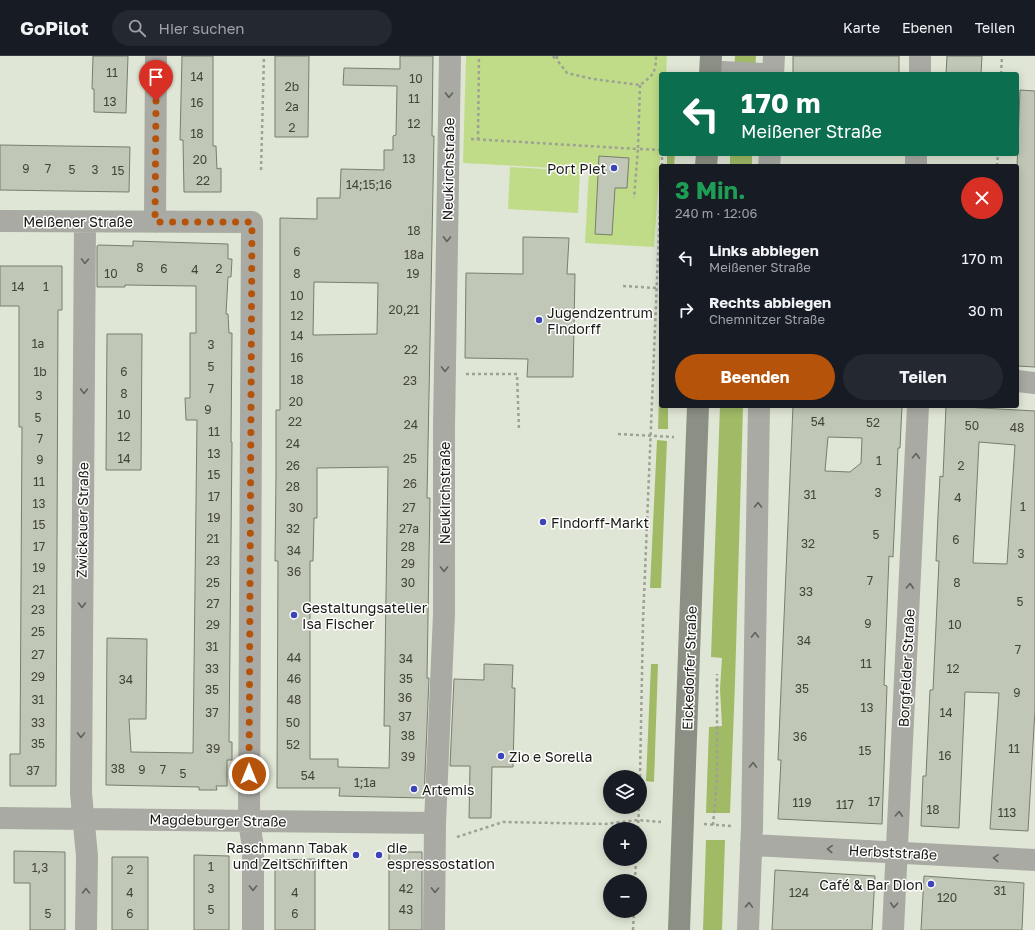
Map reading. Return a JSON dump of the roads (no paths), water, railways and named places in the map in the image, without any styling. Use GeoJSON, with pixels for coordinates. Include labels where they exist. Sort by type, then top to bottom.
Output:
{"type":"FeatureCollection","features":[{"type":"Feature","properties":{"kind":"main road","name":"Eickedorfer Straße"},"geometry":{"type":"LineString","coordinates":[[679,930],[698,408]]}},
{"type":"Feature","properties":{"kind":"street"},"geometry":{"type":"LineString","coordinates":[[155,222],[156,56]]}},
{"type":"Feature","properties":{"kind":"street","name":"Neukirchstraße"},"geometry":{"type":"LineString","coordinates":[[434,930],[435,823],[444,614],[445,375],[450,56]]}},
{"type":"Feature","properties":{"kind":"street"},"geometry":{"type":"LineString","coordinates":[[920,56],[920,72]]}},
{"type":"Feature","properties":{"kind":"street","name":"Meißener Straße"},"geometry":{"type":"LineString","coordinates":[[0,221],[252,222],[249,821]]}},
{"type":"Feature","properties":{"kind":"street","name":"Zwickauer Straße"},"geometry":{"type":"LineString","coordinates":[[85,222],[81,785],[87,856],[86,930]]}},
{"type":"Feature","properties":{"kind":"street"},"geometry":{"type":"LineString","coordinates":[[1019,381],[1035,383]]}},
{"type":"Feature","properties":{"kind":"street"},"geometry":{"type":"LineString","coordinates":[[748,930],[759,408]]}},
{"type":"Feature","properties":{"kind":"street","name":"Borgfelder Straße"},"geometry":{"type":"LineString","coordinates":[[893,930],[918,408]]}},
{"type":"Feature","properties":{"kind":"street","name":"Magdeburger Straße"},"geometry":{"type":"LineString","coordinates":[[0,818],[435,823]]}},
{"type":"Feature","properties":{"kind":"street"},"geometry":{"type":"LineString","coordinates":[[249,821],[253,848],[253,930]]}},
{"type":"Feature","properties":{"kind":"street","name":"Herbststraße"},"geometry":{"type":"LineString","coordinates":[[751,836],[897,853],[1035,860]]}},
{"type":"Feature","properties":{"kind":"lane"},"geometry":{"type":"LineString","coordinates":[[710,63],[774,67]]}},
{"type":"Feature","properties":{"kind":"place","name":"Port Piet"},"geometry":{"type":"Point","coordinates":[614,168]}},
{"type":"Feature","properties":{"kind":"place","name":"Jugendzentrum Findorff"},"geometry":{"type":"Point","coordinates":[539,320]}},
{"type":"Feature","properties":{"kind":"place","name":"Findorff-Markt"},"geometry":{"type":"Point","coordinates":[543,522]}},
{"type":"Feature","properties":{"kind":"place","name":"Gestaltungsatelier Isa Fischer"},"geometry":{"type":"Point","coordinates":[294,615]}},
{"type":"Feature","properties":{"kind":"place","name":"Zio e Sorella"},"geometry":{"type":"Point","coordinates":[501,756]}},
{"type":"Feature","properties":{"kind":"place","name":"Artemis"},"geometry":{"type":"Point","coordinates":[414,789]}},
{"type":"Feature","properties":{"kind":"place","name":"Raschmann Tabak und Zeitschriften"},"geometry":{"type":"Point","coordinates":[356,855]}},
{"type":"Feature","properties":{"kind":"place","name":"die espressostation"},"geometry":{"type":"Point","coordinates":[379,855]}},
{"type":"Feature","properties":{"kind":"place","name":"Café & Bar Dion"},"geometry":{"type":"Point","coordinates":[931,884]}}]}
